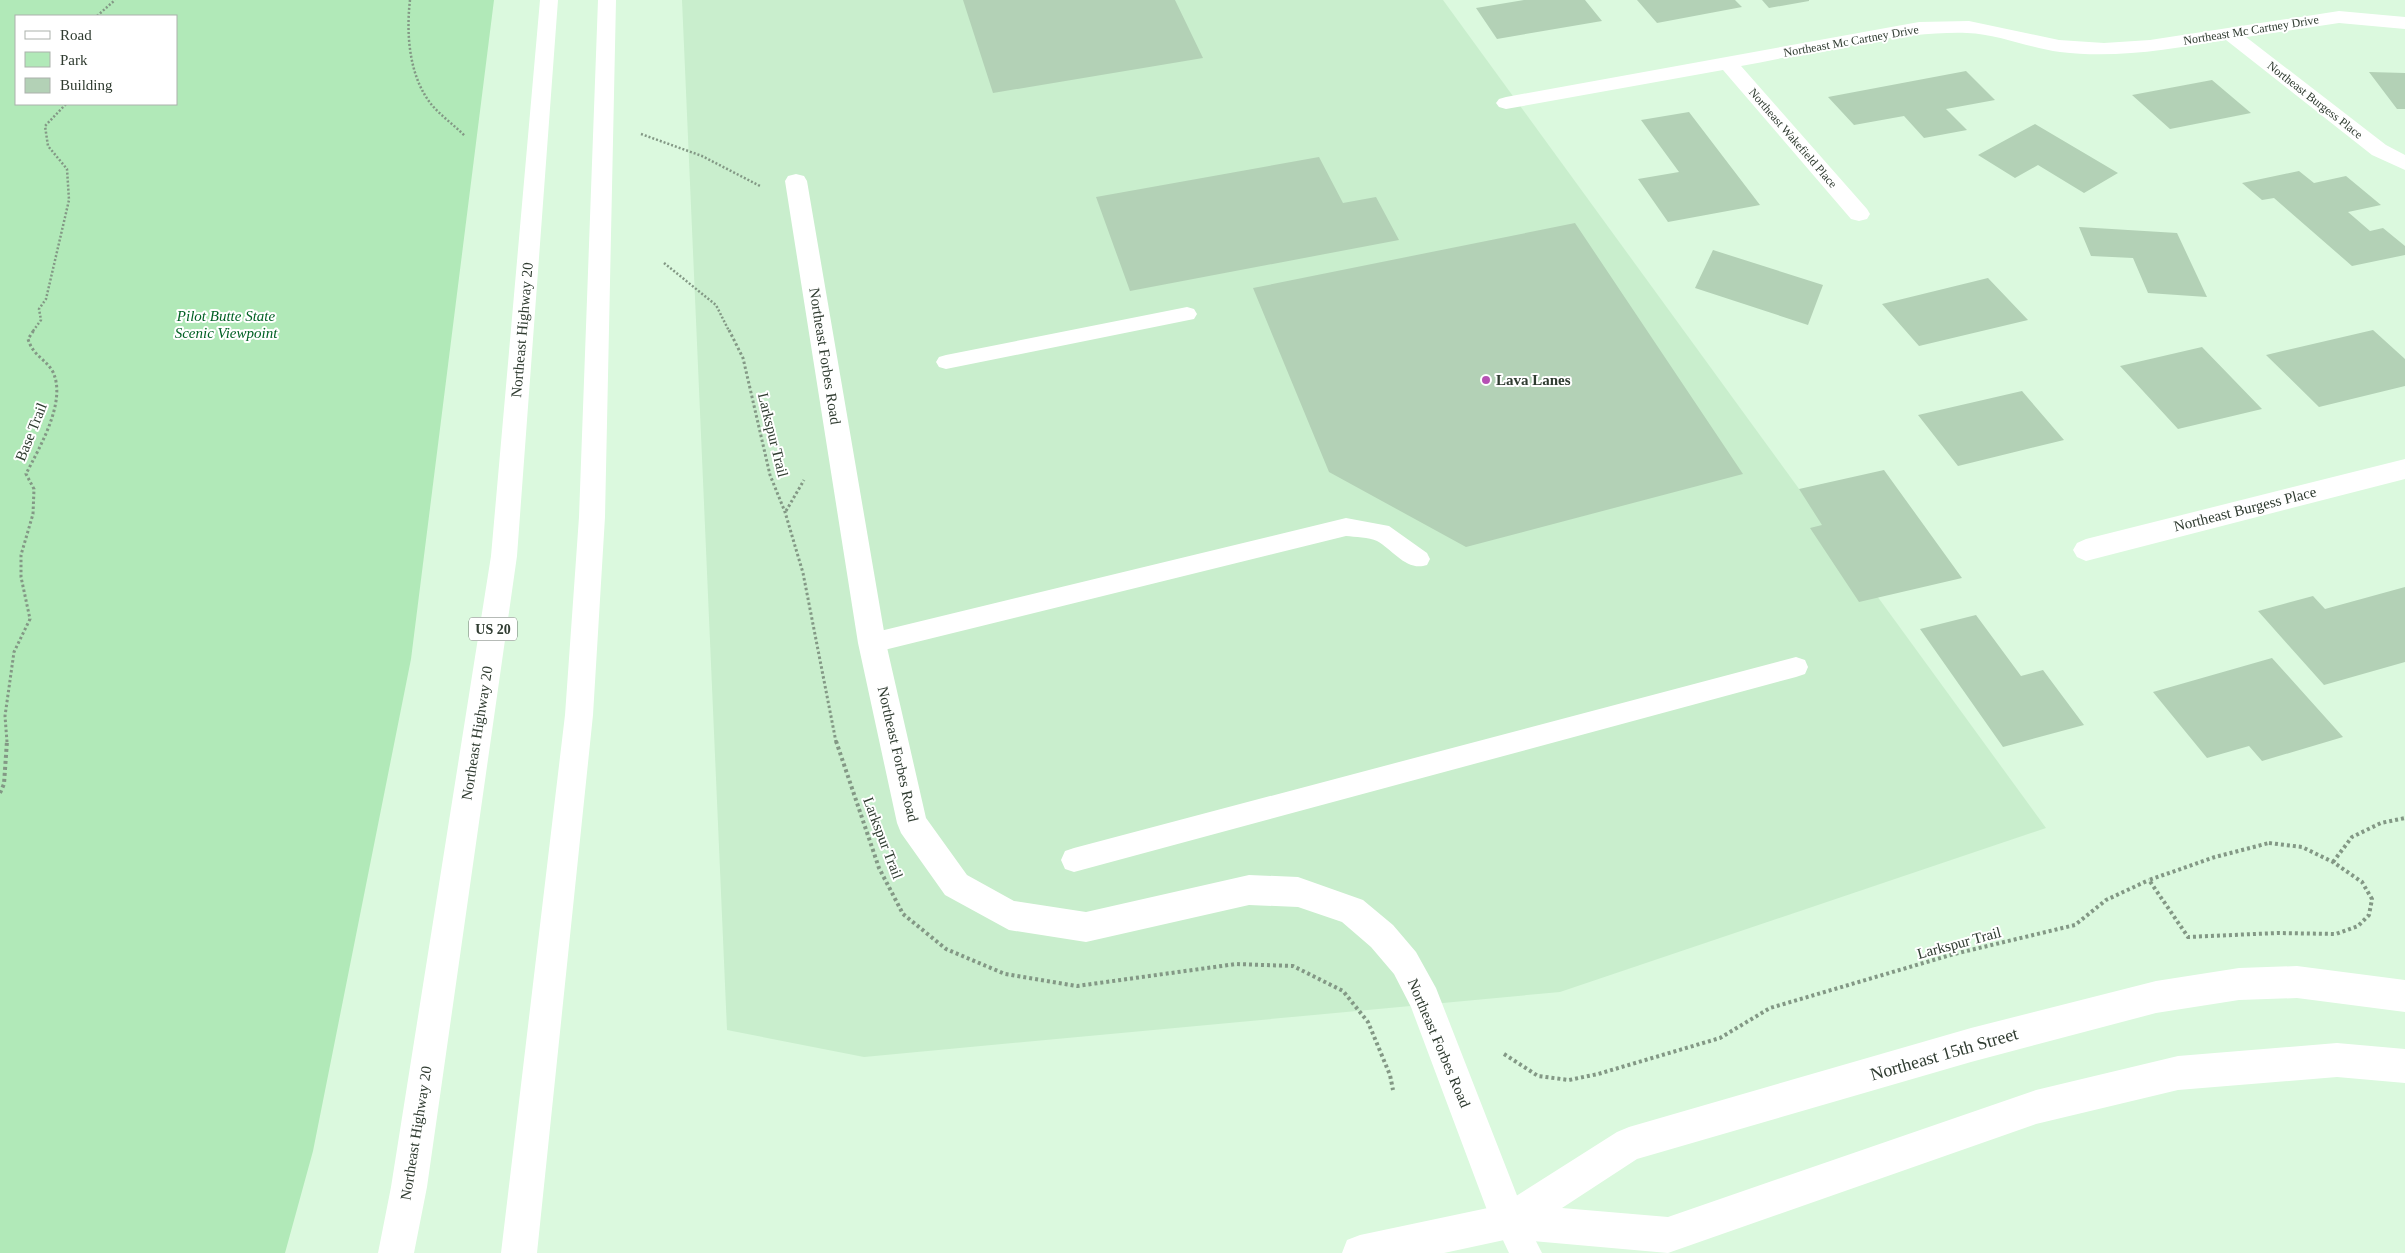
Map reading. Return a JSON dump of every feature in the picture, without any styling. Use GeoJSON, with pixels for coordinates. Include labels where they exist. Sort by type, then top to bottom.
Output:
{"type":"FeatureCollection","features":[{"type":"Feature","properties":{"kind":"main road","name":"Northeast Highway 20"},"geometry":{"type":"LineString","coordinates":[[396,1253],[409,1187],[504,556],[549,0]]}},
{"type":"Feature","properties":{"kind":"main road"},"geometry":{"type":"LineString","coordinates":[[519,1253],[579,715],[592,517],[607,0]]}},
{"type":"Feature","properties":{"kind":"main road","name":"Northeast Mc Cartney Drive"},"geometry":{"type":"LineString","coordinates":[[1506,103],[1919,28],[1969,27],[2059,46],[2104,49],[2150,46],[2339,17],[2405,23]]}},
{"type":"Feature","properties":{"kind":"main road","name":"Northeast Burgess Place"},"geometry":{"type":"LineString","coordinates":[[2229,33],[2379,150],[2405,163]]}},
{"type":"Feature","properties":{"kind":"main road","name":"Northeast Wakefield Place"},"geometry":{"type":"LineString","coordinates":[[1726,62],[1859,214]]}},
{"type":"Feature","properties":{"kind":"main road","name":"Northeast Forbes Road"},"geometry":{"type":"LineString","coordinates":[[796,181],[872,643],[912,824],[956,885],[1009,915],[1086,926],[1249,890],[1298,892],[1352,911],[1382,936],[1406,963],[1424,999],[1509,1221]]}},
{"type":"Feature","properties":{"kind":"main road","name":"Northeast Burgess Place"},"geometry":{"type":"LineString","coordinates":[[2086,550],[2405,469]]}},
{"type":"Feature","properties":{"kind":"main road","name":"Northeast 15th Street"},"geometry":{"type":"LineString","coordinates":[[1509,1221],[1629,1144],[1971,1045],[2156,997],[2239,984],[2297,982],[2405,996]]}},
{"type":"Feature","properties":{"kind":"main road","name":"Northeast 15th Street"},"geometry":{"type":"LineString","coordinates":[[1360,1253],[1509,1221],[1668,1234],[2036,1107],[2178,1073],[2337,1060],[2405,1066]]}},
{"type":"Feature","properties":{"kind":"lane"},"geometry":{"type":"LineString","coordinates":[[946,362],[1187,314]]}},
{"type":"Feature","properties":{"kind":"lane"},"geometry":{"type":"LineString","coordinates":[[872,643],[1346,527],[1381,532],[1419,559]]}},
{"type":"Feature","properties":{"kind":"lane"},"geometry":{"type":"LineString","coordinates":[[1074,860],[1796,667]]}},
{"type":"Feature","properties":{"kind":"lane"},"geometry":{"type":"LineString","coordinates":[[1509,1221],[1526,1253]]}},
{"type":"Feature","properties":{"kind":"path"},"geometry":{"type":"LineString","coordinates":[[98,15],[116,0]]}},
{"type":"Feature","properties":{"kind":"path"},"geometry":{"type":"LineString","coordinates":[[410,0],[409,46],[422,91],[436,110],[466,136]]}},
{"type":"Feature","properties":{"kind":"path","name":"Base Trail"},"geometry":{"type":"LineString","coordinates":[[0,792],[4,784],[8,733],[5,716],[14,652],[30,619],[21,576],[21,555],[33,514],[34,489],[26,474],[52,418],[58,392],[53,372],[31,351],[28,339],[41,320],[39,309],[46,299],[69,200],[66,169],[48,146],[45,126],[65,105]]}},
{"type":"Feature","properties":{"kind":"path"},"geometry":{"type":"LineString","coordinates":[[641,134],[664,140],[743,176],[762,187]]}},
{"type":"Feature","properties":{"kind":"path","name":"Larkspur Trail"},"geometry":{"type":"LineString","coordinates":[[664,263],[716,305],[743,358],[770,475],[785,512],[803,573],[835,739],[879,868],[903,914],[946,949],[1005,974],[1076,986],[1236,964],[1293,966],[1343,991],[1368,1022],[1390,1075],[1393,1090]]}},
{"type":"Feature","properties":{"kind":"path"},"geometry":{"type":"LineString","coordinates":[[785,512],[805,477]]}},
{"type":"Feature","properties":{"kind":"path"},"geometry":{"type":"LineString","coordinates":[[2333,862],[2352,837],[2381,823],[2405,818]]}},
{"type":"Feature","properties":{"kind":"path","name":"Larkspur Trail"},"geometry":{"type":"LineString","coordinates":[[1504,1054],[1538,1076],[1569,1080],[1598,1074],[1720,1038],[1770,1008],[1954,954],[2075,925],[2106,900],[2148,880],[2215,857],[2269,843],[2302,847],[2333,862],[2362,882],[2372,899],[2369,915],[2358,926],[2336,934],[2277,933],[2188,937],[2148,880]]}},
{"type":"Feature","properties":{"kind":"shaded area"},"geometry":{"type":"Polygon","coordinates":[[[682,0],[1443,0],[2046,828],[1560,992],[864,1057],[727,1030],[682,0]]]}},
{"type":"Feature","properties":{"kind":"green space","name":"Pilot Butte State Scenic Viewpoint"},"geometry":{"type":"Polygon","coordinates":[[[0,0],[494,0],[411,659],[313,1151],[285,1253],[0,1253],[0,0]]]}},
{"type":"Feature","properties":{"kind":"building"},"geometry":{"type":"Polygon","coordinates":[[[963,0],[1175,0],[1203,58],[993,93],[963,0]]]}},
{"type":"Feature","properties":{"kind":"building"},"geometry":{"type":"Polygon","coordinates":[[[1524,0],[1585,0],[1602,21],[1497,39],[1476,8],[1524,0]]]}},
{"type":"Feature","properties":{"kind":"building"},"geometry":{"type":"Polygon","coordinates":[[[1637,0],[1735,0],[1742,7],[1657,23],[1637,0]]]}},
{"type":"Feature","properties":{"kind":"building"},"geometry":{"type":"Polygon","coordinates":[[[1762,0],[1809,0],[1809,1],[1769,8],[1762,0]]]}},
{"type":"Feature","properties":{"kind":"building"},"geometry":{"type":"Polygon","coordinates":[[[1966,71],[1995,100],[1946,109],[1967,130],[1924,138],[1904,116],[1854,125],[1828,97],[1966,71]]]}},
{"type":"Feature","properties":{"kind":"building"},"geometry":{"type":"Polygon","coordinates":[[[2369,72],[2405,73],[2405,109],[2397,109],[2369,72]]]}},
{"type":"Feature","properties":{"kind":"building"},"geometry":{"type":"Polygon","coordinates":[[[2212,80],[2251,113],[2170,129],[2132,95],[2212,80]]]}},
{"type":"Feature","properties":{"kind":"building"},"geometry":{"type":"Polygon","coordinates":[[[1689,112],[1760,205],[1668,222],[1638,179],[1679,172],[1641,120],[1689,112]]]}},
{"type":"Feature","properties":{"kind":"building"},"geometry":{"type":"Polygon","coordinates":[[[2035,124],[2118,173],[2084,193],[2038,165],[2015,178],[1978,155],[2035,124]]]}},
{"type":"Feature","properties":{"kind":"building"},"geometry":{"type":"Polygon","coordinates":[[[1319,157],[1343,203],[1376,197],[1399,240],[1130,291],[1096,197],[1319,157]]]}},
{"type":"Feature","properties":{"kind":"building"},"geometry":{"type":"Polygon","coordinates":[[[2299,171],[2314,183],[2346,176],[2381,205],[2348,212],[2370,231],[2383,228],[2405,246],[2405,255],[2352,266],[2274,198],[2262,200],[2242,183],[2299,171]]]}},
{"type":"Feature","properties":{"kind":"building","name":"Lava Lanes"},"geometry":{"type":"Polygon","coordinates":[[[1575,223],[1743,474],[1466,547],[1329,472],[1253,288],[1575,223]]]}},
{"type":"Feature","properties":{"kind":"building"},"geometry":{"type":"Polygon","coordinates":[[[2079,227],[2177,233],[2207,297],[2148,293],[2133,258],[2091,256],[2079,227]]]}},
{"type":"Feature","properties":{"kind":"building"},"geometry":{"type":"Polygon","coordinates":[[[1713,250],[1823,285],[1808,325],[1695,288],[1713,250]]]}},
{"type":"Feature","properties":{"kind":"building"},"geometry":{"type":"Polygon","coordinates":[[[1988,278],[2028,320],[1919,346],[1882,304],[1988,278]]]}},
{"type":"Feature","properties":{"kind":"building"},"geometry":{"type":"Polygon","coordinates":[[[2373,330],[2405,359],[2405,386],[2319,407],[2266,355],[2373,330]]]}},
{"type":"Feature","properties":{"kind":"building"},"geometry":{"type":"Polygon","coordinates":[[[2202,347],[2262,409],[2178,429],[2120,366],[2202,347]]]}},
{"type":"Feature","properties":{"kind":"building"},"geometry":{"type":"Polygon","coordinates":[[[2022,391],[2064,440],[1958,466],[1918,415],[2022,391]]]}},
{"type":"Feature","properties":{"kind":"building"},"geometry":{"type":"Polygon","coordinates":[[[1884,470],[1962,578],[1859,602],[1810,528],[1822,525],[1799,489],[1884,470]]]}},
{"type":"Feature","properties":{"kind":"building"},"geometry":{"type":"Polygon","coordinates":[[[2405,587],[2405,662],[2324,685],[2258,611],[2313,596],[2325,609],[2405,587]]]}},
{"type":"Feature","properties":{"kind":"building"},"geometry":{"type":"Polygon","coordinates":[[[1976,615],[2021,676],[2043,670],[2084,725],[2003,747],[1920,629],[1976,615]]]}},
{"type":"Feature","properties":{"kind":"building"},"geometry":{"type":"Polygon","coordinates":[[[2272,658],[2343,737],[2262,761],[2249,746],[2207,758],[2153,692],[2272,658]]]}},
{"type":"Feature","properties":{"kind":"place","name":"Lava Lanes"},"geometry":{"type":"Point","coordinates":[1486,380]}}]}
